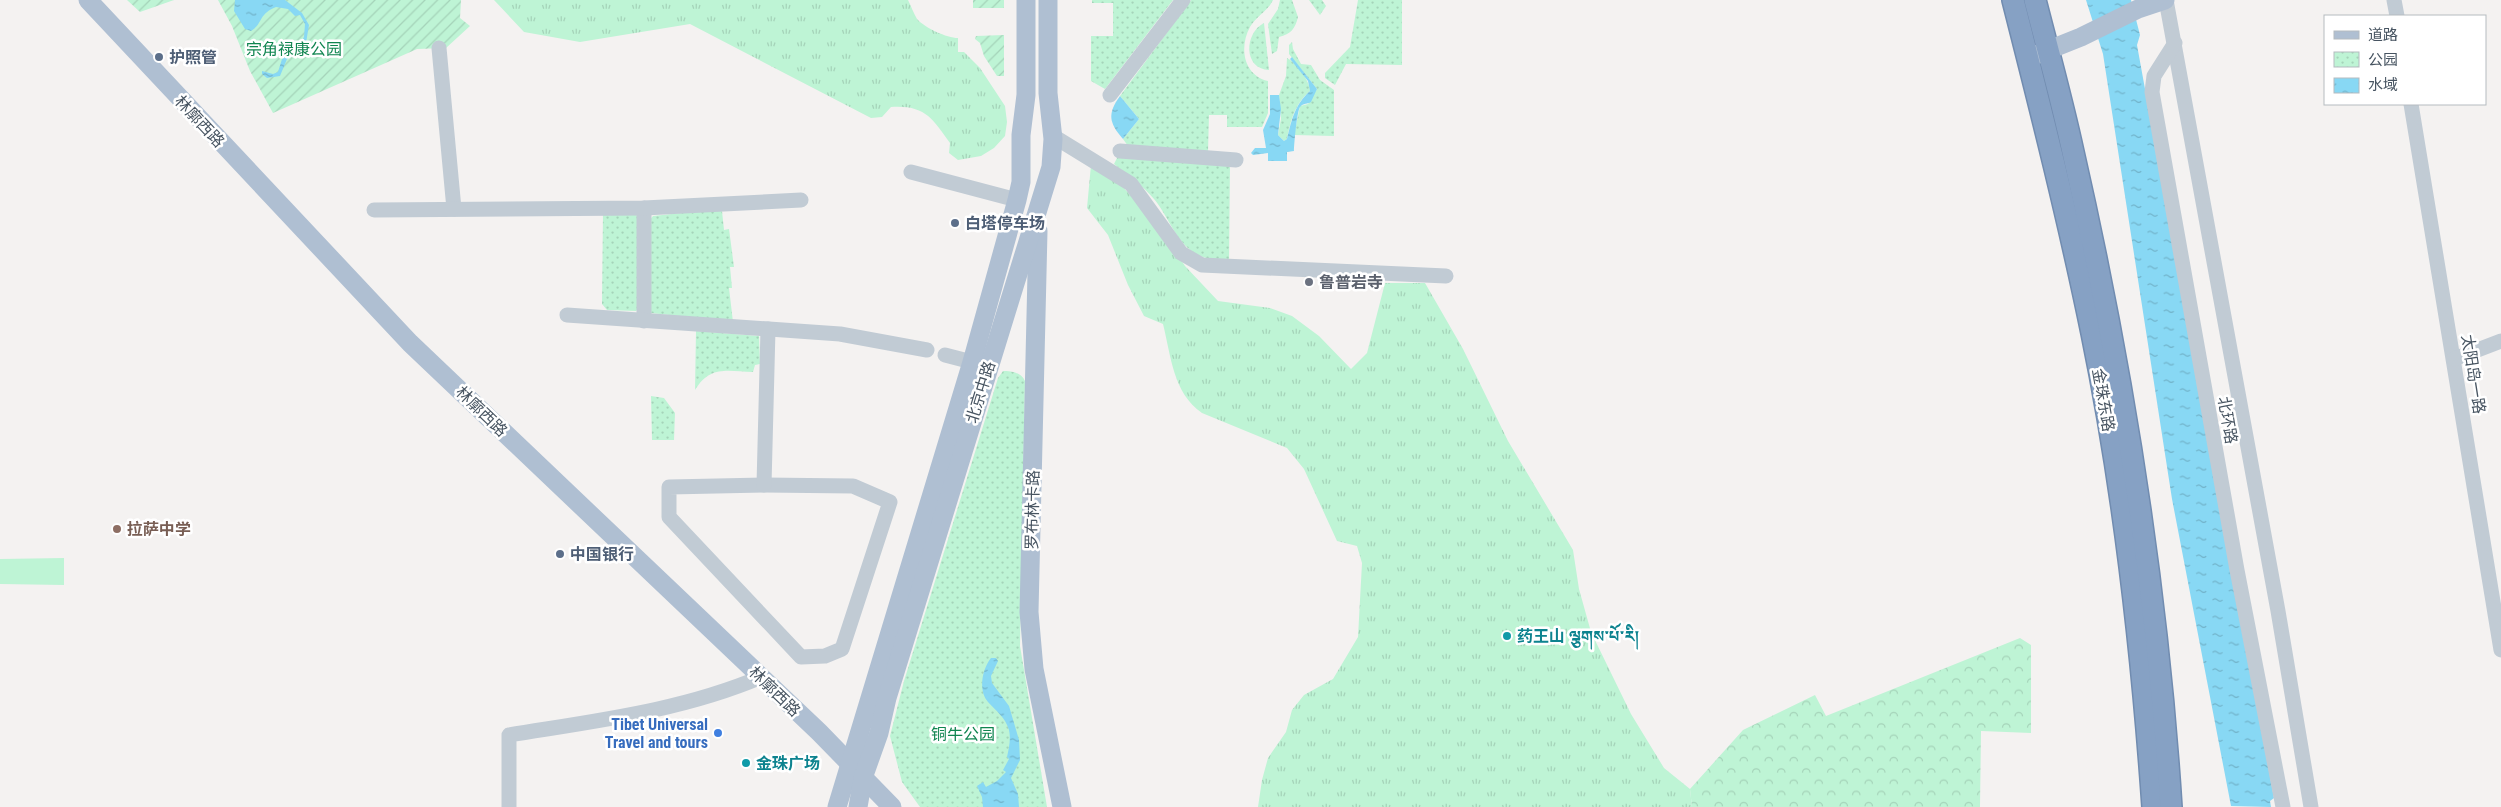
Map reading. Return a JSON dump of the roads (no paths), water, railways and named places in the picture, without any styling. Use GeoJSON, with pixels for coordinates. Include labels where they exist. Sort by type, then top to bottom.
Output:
{"type":"FeatureCollection","features":[{"type":"Feature","properties":{"kind":"highway","name":"金珠东路"},"geometry":{"type":"LineString","coordinates":[[2013,0],[2054,159],[2092,334],[2120,497],[2145,696],[2153,807]]}},
{"type":"Feature","properties":{"kind":"highway","name":"金珠东路"},"geometry":{"type":"LineString","coordinates":[[2035,0],[2073,151],[2115,356],[2154,604],[2165,714],[2171,807]]}},
{"type":"Feature","properties":{"kind":"main road","name":"林廓西路"},"geometry":{"type":"LineString","coordinates":[[88,0],[410,343],[761,677],[892,807]]}},
{"type":"Feature","properties":{"kind":"main road","name":"北京中路"},"geometry":{"type":"LineString","coordinates":[[837,807],[972,362],[1017,200],[1020,182],[1021,135],[1026,95],[1026,0]]}},
{"type":"Feature","properties":{"kind":"main road","name":"北京中路"},"geometry":{"type":"LineString","coordinates":[[858,807],[864,778],[879,733],[887,698],[1052,167],[1053,136],[1048,93],[1048,0]]}},
{"type":"Feature","properties":{"kind":"main road"},"geometry":{"type":"LineString","coordinates":[[2028,59],[2081,37],[2138,9],[2165,0]]}},
{"type":"Feature","properties":{"kind":"main road","name":"罗布林卡路"},"geometry":{"type":"LineString","coordinates":[[1039,209],[1036,250],[1029,612],[1034,669],[1062,807]]}},
{"type":"Feature","properties":{"kind":"street"},"geometry":{"type":"LineString","coordinates":[[1110,95],[1183,0]]}},
{"type":"Feature","properties":{"kind":"street"},"geometry":{"type":"LineString","coordinates":[[2165,0],[2175,43],[2311,807]]}},
{"type":"Feature","properties":{"kind":"street"},"geometry":{"type":"LineString","coordinates":[[2394,0],[2396,15]]}},
{"type":"Feature","properties":{"kind":"street","name":"北环路"},"geometry":{"type":"LineString","coordinates":[[2175,43],[2154,76],[2152,92],[2237,570],[2283,807]]}},
{"type":"Feature","properties":{"kind":"street"},"geometry":{"type":"LineString","coordinates":[[439,48],[454,209]]}},
{"type":"Feature","properties":{"kind":"street","name":"太阳岛一路"},"geometry":{"type":"LineString","coordinates":[[2411,105],[2501,650]]}},
{"type":"Feature","properties":{"kind":"street"},"geometry":{"type":"LineString","coordinates":[[1053,136],[1131,184],[1180,253],[1202,265],[1446,276]]}},
{"type":"Feature","properties":{"kind":"street"},"geometry":{"type":"LineString","coordinates":[[1120,151],[1236,160]]}},
{"type":"Feature","properties":{"kind":"street"},"geometry":{"type":"LineString","coordinates":[[911,172],[1017,200]]}},
{"type":"Feature","properties":{"kind":"street"},"geometry":{"type":"LineString","coordinates":[[374,210],[644,208],[800,200]]}},
{"type":"Feature","properties":{"kind":"street"},"geometry":{"type":"LineString","coordinates":[[644,208],[644,321]]}},
{"type":"Feature","properties":{"kind":"street"},"geometry":{"type":"LineString","coordinates":[[567,315],[840,334],[927,350]]}},
{"type":"Feature","properties":{"kind":"street"},"geometry":{"type":"LineString","coordinates":[[764,485],[768,329]]}},
{"type":"Feature","properties":{"kind":"street"},"geometry":{"type":"LineString","coordinates":[[2454,359],[2501,341]]}},
{"type":"Feature","properties":{"kind":"street"},"geometry":{"type":"LineString","coordinates":[[945,355],[972,362]]}},
{"type":"Feature","properties":{"kind":"street"},"geometry":{"type":"LineString","coordinates":[[764,485],[853,486],[890,502],[842,649],[825,656],[809,659],[801,657],[669,517],[669,488],[764,485]]}},
{"type":"Feature","properties":{"kind":"street"},"geometry":{"type":"LineString","coordinates":[[509,807],[509,735],[636,714],[726,692],[761,677]]}},
{"type":"Feature","properties":{"kind":"water"},"geometry":{"type":"Polygon","coordinates":[[[235,0],[285,0],[302,13],[309,25],[306,43],[303,50],[287,59],[280,76],[267,78],[262,74],[262,71],[273,74],[278,72],[282,59],[297,48],[304,37],[305,24],[300,15],[295,16],[288,9],[276,7],[266,13],[251,31],[245,29],[234,11],[235,0]]]}},
{"type":"Feature","properties":{"kind":"water"},"geometry":{"type":"Polygon","coordinates":[[[2086,0],[2131,0],[2140,35],[2137,45],[2274,798],[2270,801],[2271,807],[2231,806],[2172,499],[2103,54],[2086,0]]]}},
{"type":"Feature","properties":{"kind":"water"},"geometry":{"type":"Polygon","coordinates":[[[1292,57],[1317,89],[1311,102],[1300,107],[1294,151],[1287,152],[1287,161],[1268,161],[1268,153],[1253,155],[1251,153],[1255,148],[1266,148],[1263,130],[1270,114],[1270,95],[1279,95],[1281,109],[1278,135],[1284,141],[1287,139],[1297,107],[1310,91],[1308,81],[1290,59],[1292,57]]]}},
{"type":"Feature","properties":{"kind":"water"},"geometry":{"type":"Polygon","coordinates":[[[1120,96],[1139,119],[1123,139],[1112,123],[1111,118],[1113,108],[1120,96]]]}},
{"type":"Feature","properties":{"kind":"water"},"geometry":{"type":"Polygon","coordinates":[[[991,658],[996,658],[998,661],[991,676],[992,683],[1009,706],[1019,740],[1020,760],[1011,778],[1018,794],[1019,807],[983,807],[982,797],[977,786],[983,782],[986,787],[997,781],[1006,772],[1003,770],[1009,759],[1007,757],[1010,737],[1009,730],[1000,715],[988,702],[983,692],[983,674],[991,658]]]}},
{"type":"Feature","properties":{"kind":"place","name":"护照管"},"geometry":{"type":"Point","coordinates":[159,57]}},
{"type":"Feature","properties":{"kind":"place","name":"白塔停车场"},"geometry":{"type":"Point","coordinates":[955,223]}},
{"type":"Feature","properties":{"kind":"place","name":"鲁普岩寺"},"geometry":{"type":"Point","coordinates":[1309,282]}},
{"type":"Feature","properties":{"kind":"place","name":"拉萨中学"},"geometry":{"type":"Point","coordinates":[117,529]}},
{"type":"Feature","properties":{"kind":"place","name":"中国银行"},"geometry":{"type":"Point","coordinates":[560,554]}},
{"type":"Feature","properties":{"kind":"place","name":"药王山 ལྕགས་པོ་རི།"},"geometry":{"type":"Point","coordinates":[1507,636]}},
{"type":"Feature","properties":{"kind":"place","name":"Tibet Universal Travel and tours"},"geometry":{"type":"Point","coordinates":[718,733]}},
{"type":"Feature","properties":{"kind":"place","name":"金珠广场"},"geometry":{"type":"Point","coordinates":[746,763]}},
{"type":"Feature","properties":{"kind":"park label","name":"宗角禄康公园"},"geometry":{"type":"Point","coordinates":[294,49]}},
{"type":"Feature","properties":{"kind":"park label","name":"铜牛公园"},"geometry":{"type":"Point","coordinates":[963,734]}}]}
